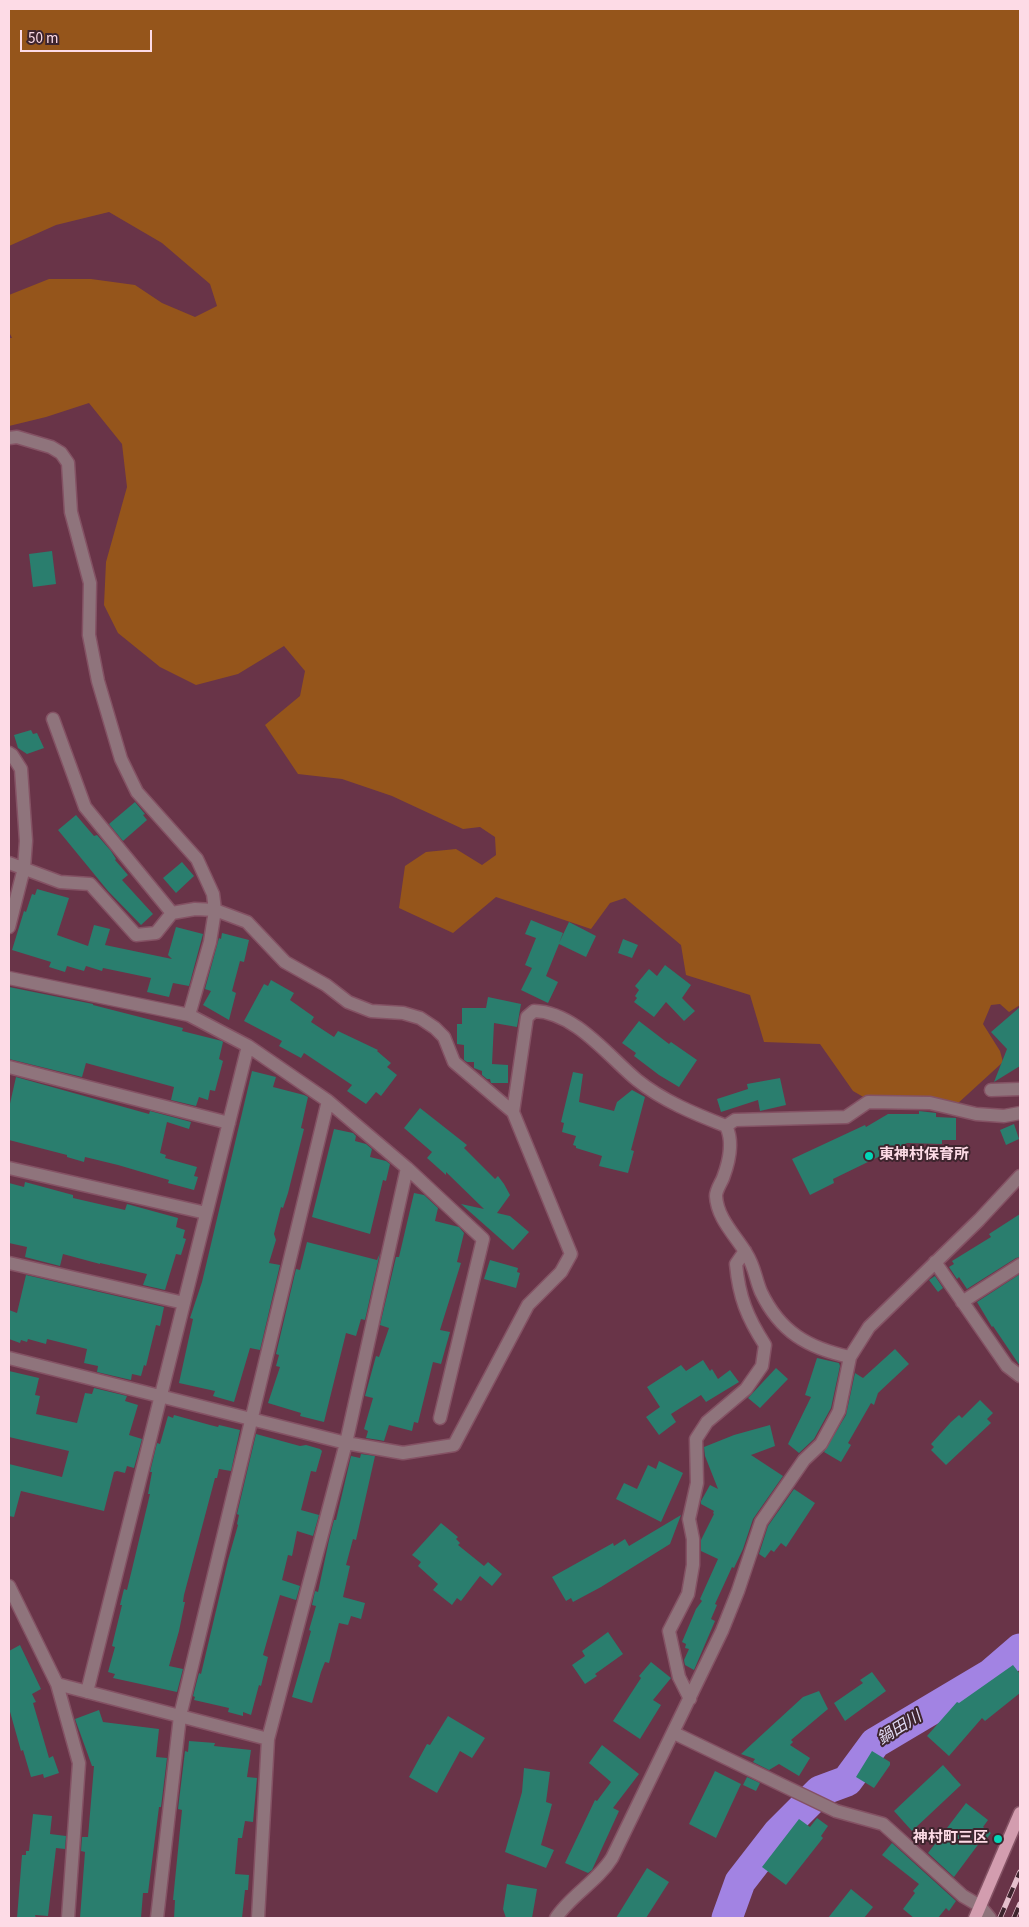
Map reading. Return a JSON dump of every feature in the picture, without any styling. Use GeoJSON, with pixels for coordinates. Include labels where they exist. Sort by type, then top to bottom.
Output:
{"type":"FeatureCollection","features":[{"type":"Feature","properties":{"kind":"main road"},"geometry":{"type":"LineString","coordinates":[[975,1918],[1020,1814]]}},
{"type":"Feature","properties":{"kind":"street"},"geometry":{"type":"LineString","coordinates":[[9,438],[17,437],[51,447],[61,453],[68,463],[71,512],[90,583],[88,634],[98,681],[121,759],[137,792],[197,859],[213,894],[215,910],[210,942],[190,1014]]}},
{"type":"Feature","properties":{"kind":"street"},"geometry":{"type":"LineString","coordinates":[[53,718],[85,807],[172,913]]}},
{"type":"Feature","properties":{"kind":"street"},"geometry":{"type":"LineString","coordinates":[[9,753],[21,769],[26,841],[24,868],[9,927]]}},
{"type":"Feature","properties":{"kind":"street"},"geometry":{"type":"LineString","coordinates":[[9,863],[60,882],[90,884],[136,935],[156,933],[172,913],[195,909],[215,910],[246,922],[285,962],[326,986],[348,1002],[371,1011],[403,1013],[420,1018],[435,1028],[444,1037],[454,1062],[513,1112],[570,1254],[561,1272],[528,1305],[454,1445],[403,1453],[346,1443],[9,1358]]}},
{"type":"Feature","properties":{"kind":"street"},"geometry":{"type":"LineString","coordinates":[[9,978],[190,1014],[248,1046],[328,1101],[407,1168],[483,1239],[440,1418]]}},
{"type":"Feature","properties":{"kind":"street"},"geometry":{"type":"LineString","coordinates":[[513,1112],[527,1017],[534,1011],[546,1011],[567,1021],[604,1048],[638,1081],[684,1110],[726,1126],[729,1132],[730,1148],[726,1170],[716,1194],[720,1211],[733,1236],[754,1266],[760,1291],[774,1315],[792,1332],[812,1346],[850,1357]]}},
{"type":"Feature","properties":{"kind":"street"},"geometry":{"type":"LineString","coordinates":[[87,1692],[248,1046]]}},
{"type":"Feature","properties":{"kind":"street"},"geometry":{"type":"LineString","coordinates":[[9,1067],[228,1123]]}},
{"type":"Feature","properties":{"kind":"street"},"geometry":{"type":"LineString","coordinates":[[991,1090],[1020,1089]]}},
{"type":"Feature","properties":{"kind":"street"},"geometry":{"type":"LineString","coordinates":[[157,1918],[180,1716],[328,1101]]}},
{"type":"Feature","properties":{"kind":"street"},"geometry":{"type":"LineString","coordinates":[[726,1126],[736,1120],[846,1117],[868,1102],[930,1103],[976,1114],[1004,1116],[1020,1113]]}},
{"type":"Feature","properties":{"kind":"street"},"geometry":{"type":"LineString","coordinates":[[9,1168],[206,1213]]}},
{"type":"Feature","properties":{"kind":"street"},"geometry":{"type":"LineString","coordinates":[[258,1918],[268,1739],[346,1443],[407,1168]]}},
{"type":"Feature","properties":{"kind":"street"},"geometry":{"type":"LineString","coordinates":[[556,1918],[586,1886],[603,1873],[612,1858],[722,1631],[738,1591],[761,1522],[804,1460],[820,1444],[839,1411],[850,1357],[869,1327],[979,1220],[1020,1176]]}},
{"type":"Feature","properties":{"kind":"street"},"geometry":{"type":"LineString","coordinates":[[690,1699],[679,1677],[669,1631],[688,1594],[693,1565],[693,1539],[689,1519],[697,1483],[696,1439],[707,1422],[746,1389],[762,1366],[765,1345],[751,1323],[738,1288],[736,1264],[745,1251]]}},
{"type":"Feature","properties":{"kind":"street"},"geometry":{"type":"LineString","coordinates":[[935,1262],[1007,1366],[1020,1376]]}},
{"type":"Feature","properties":{"kind":"street"},"geometry":{"type":"LineString","coordinates":[[9,1263],[184,1302]]}},
{"type":"Feature","properties":{"kind":"street"},"geometry":{"type":"LineString","coordinates":[[962,1302],[1020,1265]]}},
{"type":"Feature","properties":{"kind":"street"},"geometry":{"type":"LineString","coordinates":[[9,1586],[57,1684],[80,1763],[68,1918]]}},
{"type":"Feature","properties":{"kind":"street"},"geometry":{"type":"LineString","coordinates":[[57,1684],[268,1739]]}},
{"type":"Feature","properties":{"kind":"street"},"geometry":{"type":"LineString","coordinates":[[674,1733],[836,1811],[883,1824],[964,1896],[980,1906],[990,1918]]}},
{"type":"Feature","properties":{"kind":"shaded area"},"geometry":{"type":"Polygon","coordinates":[[[9,9],[1020,9],[1020,1005],[1009,1012],[1000,1004],[991,1005],[983,1024],[1000,1051],[1003,1062],[956,1105],[923,1096],[879,1106],[853,1091],[820,1044],[764,1042],[750,995],[686,975],[681,945],[625,898],[610,903],[591,929],[496,897],[453,933],[399,908],[405,866],[426,852],[456,849],[482,865],[496,855],[495,837],[480,827],[463,829],[392,796],[342,779],[298,774],[265,725],[300,696],[305,671],[284,646],[238,674],[196,685],[160,667],[118,633],[104,605],[106,562],[127,487],[122,444],[89,403],[46,417],[9,426],[9,338],[12,338],[9,332],[9,295],[49,279],[91,279],[135,285],[162,303],[195,317],[217,306],[210,284],[162,243],[109,212],[56,225],[9,246],[9,9]]]}},
{"type":"Feature","properties":{"kind":"building"},"geometry":{"type":"Polygon","coordinates":[[[52,551],[56,584],[33,587],[29,554],[52,551]]]}},
{"type":"Feature","properties":{"kind":"building"},"geometry":{"type":"Polygon","coordinates":[[[31,730],[33,734],[37,733],[44,748],[27,754],[18,748],[14,735],[31,730]]]}},
{"type":"Feature","properties":{"kind":"building"},"geometry":{"type":"Polygon","coordinates":[[[135,802],[145,814],[143,815],[147,820],[123,841],[109,824],[135,802]]]}},
{"type":"Feature","properties":{"kind":"building"},"geometry":{"type":"Polygon","coordinates":[[[76,815],[94,836],[97,835],[111,851],[115,860],[128,875],[122,880],[153,914],[141,925],[108,891],[58,830],[76,815]]]}},
{"type":"Feature","properties":{"kind":"building"},"geometry":{"type":"Polygon","coordinates":[[[182,862],[194,876],[176,893],[163,878],[182,862]]]}},
{"type":"Feature","properties":{"kind":"building"},"geometry":{"type":"Polygon","coordinates":[[[37,889],[69,898],[57,935],[88,946],[94,925],[110,929],[105,945],[172,959],[168,955],[176,927],[203,934],[189,986],[173,983],[169,997],[147,992],[151,978],[103,968],[102,971],[86,966],[84,971],[67,966],[65,972],[49,967],[51,962],[12,950],[24,911],[26,912],[32,894],[35,895],[37,889]]]}},
{"type":"Feature","properties":{"kind":"building"},"geometry":{"type":"Polygon","coordinates":[[[531,920],[563,933],[559,943],[569,922],[596,936],[586,957],[559,944],[546,976],[558,982],[548,1003],[521,990],[532,968],[525,965],[536,938],[525,934],[531,920]]]}},
{"type":"Feature","properties":{"kind":"building"},"geometry":{"type":"Polygon","coordinates":[[[222,933],[249,940],[244,962],[240,961],[232,991],[236,993],[229,1020],[203,1005],[211,991],[205,989],[222,933]]]}},
{"type":"Feature","properties":{"kind":"building"},"geometry":{"type":"Polygon","coordinates":[[[623,939],[638,945],[632,958],[618,953],[623,939]]]}},
{"type":"Feature","properties":{"kind":"building"},"geometry":{"type":"Polygon","coordinates":[[[665,965],[691,985],[682,998],[695,1011],[684,1021],[666,1002],[654,1017],[634,1002],[639,990],[635,986],[649,969],[657,976],[665,965]]]}},
{"type":"Feature","properties":{"kind":"building"},"geometry":{"type":"Polygon","coordinates":[[[271,980],[294,993],[290,1000],[314,1017],[311,1022],[334,1037],[338,1031],[378,1050],[391,1063],[387,1067],[397,1075],[381,1096],[376,1092],[366,1104],[347,1091],[352,1085],[304,1053],[301,1058],[279,1046],[282,1041],[244,1021],[264,984],[268,986],[271,980]]]}},
{"type":"Feature","properties":{"kind":"building"},"geometry":{"type":"Polygon","coordinates":[[[9,987],[93,1004],[183,1028],[182,1031],[222,1041],[219,1059],[223,1061],[215,1091],[210,1090],[208,1100],[199,1097],[196,1106],[171,1100],[174,1087],[86,1063],[82,1077],[9,1059],[9,987]]]}},
{"type":"Feature","properties":{"kind":"building"},"geometry":{"type":"Polygon","coordinates":[[[488,997],[521,1004],[517,1027],[494,1023],[492,1064],[508,1065],[508,1083],[491,1083],[490,1079],[482,1075],[482,1071],[474,1068],[474,1062],[464,1060],[464,1045],[457,1044],[457,1024],[462,1024],[462,1008],[486,1008],[488,997]]]}},
{"type":"Feature","properties":{"kind":"building"},"geometry":{"type":"Polygon","coordinates":[[[1020,1007],[1020,1066],[994,1082],[1007,1049],[991,1032],[1020,1007]]]}},
{"type":"Feature","properties":{"kind":"building"},"geometry":{"type":"Polygon","coordinates":[[[639,1021],[669,1044],[671,1042],[697,1060],[679,1087],[634,1056],[636,1053],[622,1043],[639,1021]]]}},
{"type":"Feature","properties":{"kind":"building"},"geometry":{"type":"Polygon","coordinates":[[[252,1071],[276,1077],[273,1087],[308,1097],[301,1128],[304,1129],[288,1193],[283,1208],[281,1207],[274,1234],[276,1240],[269,1263],[280,1265],[260,1350],[250,1348],[234,1402],[213,1396],[215,1391],[179,1383],[193,1319],[190,1318],[202,1282],[252,1071]]]}},
{"type":"Feature","properties":{"kind":"building"},"geometry":{"type":"Polygon","coordinates":[[[573,1072],[583,1074],[579,1102],[614,1111],[617,1102],[632,1090],[645,1097],[631,1150],[634,1151],[628,1173],[599,1166],[602,1156],[576,1148],[573,1145],[576,1136],[562,1132],[564,1123],[561,1122],[573,1072]]]}},
{"type":"Feature","properties":{"kind":"building"},"geometry":{"type":"Polygon","coordinates":[[[16,1077],[149,1114],[150,1111],[191,1122],[189,1129],[167,1122],[160,1153],[166,1155],[165,1158],[197,1167],[194,1176],[198,1177],[194,1190],[168,1183],[169,1180],[118,1165],[85,1157],[84,1162],[67,1157],[67,1155],[9,1140],[9,1108],[16,1077]]]}},
{"type":"Feature","properties":{"kind":"building"},"geometry":{"type":"Polygon","coordinates":[[[780,1078],[786,1105],[760,1111],[758,1100],[721,1112],[717,1099],[748,1089],[747,1084],[780,1078]]]}},
{"type":"Feature","properties":{"kind":"building"},"geometry":{"type":"Polygon","coordinates":[[[420,1108],[467,1145],[464,1148],[495,1179],[498,1176],[504,1184],[510,1195],[497,1213],[510,1216],[529,1232],[513,1250],[461,1204],[484,1209],[446,1172],[446,1175],[427,1158],[432,1152],[404,1128],[420,1108]]]}},
{"type":"Feature","properties":{"kind":"building"},"geometry":{"type":"Polygon","coordinates":[[[919,1111],[936,1113],[936,1117],[956,1118],[956,1140],[942,1140],[942,1144],[907,1143],[833,1179],[834,1183],[810,1195],[792,1159],[865,1125],[866,1127],[888,1114],[919,1114],[919,1111]]]}},
{"type":"Feature","properties":{"kind":"building"},"geometry":{"type":"Polygon","coordinates":[[[1014,1124],[1019,1139],[1006,1145],[1000,1130],[1014,1124]]]}},
{"type":"Feature","properties":{"kind":"building"},"geometry":{"type":"Polygon","coordinates":[[[334,1129],[353,1133],[356,1136],[355,1141],[366,1144],[372,1149],[370,1157],[386,1161],[390,1164],[386,1181],[383,1180],[370,1234],[312,1217],[334,1129]]]}},
{"type":"Feature","properties":{"kind":"building"},"geometry":{"type":"Polygon","coordinates":[[[25,1182],[73,1195],[73,1198],[125,1210],[127,1204],[178,1218],[176,1227],[185,1230],[183,1238],[186,1239],[181,1255],[176,1254],[165,1290],[143,1285],[147,1274],[63,1254],[60,1266],[25,1257],[27,1247],[9,1243],[9,1183],[24,1187],[25,1182]]]}},
{"type":"Feature","properties":{"kind":"building"},"geometry":{"type":"Polygon","coordinates":[[[414,1193],[424,1195],[438,1208],[435,1221],[459,1227],[464,1233],[457,1262],[461,1263],[440,1330],[450,1332],[441,1364],[433,1362],[418,1423],[414,1422],[412,1431],[389,1425],[384,1441],[366,1438],[368,1431],[364,1429],[373,1398],[365,1396],[376,1356],[379,1357],[389,1328],[380,1325],[414,1193]]]}},
{"type":"Feature","properties":{"kind":"building"},"geometry":{"type":"Polygon","coordinates":[[[1020,1214],[1020,1257],[967,1289],[949,1267],[954,1264],[952,1261],[991,1237],[989,1234],[1020,1214]]]}},
{"type":"Feature","properties":{"kind":"building"},"geometry":{"type":"Polygon","coordinates":[[[307,1242],[377,1260],[380,1253],[365,1320],[361,1319],[356,1336],[346,1333],[324,1422],[300,1416],[301,1413],[268,1403],[280,1367],[276,1366],[279,1355],[276,1354],[296,1269],[300,1270],[307,1242]]]}},
{"type":"Feature","properties":{"kind":"building"},"geometry":{"type":"Polygon","coordinates":[[[490,1260],[518,1268],[517,1272],[520,1273],[516,1288],[484,1279],[490,1260]]]}},
{"type":"Feature","properties":{"kind":"building"},"geometry":{"type":"Polygon","coordinates":[[[1020,1274],[1020,1366],[977,1302],[1020,1274]]]}},
{"type":"Feature","properties":{"kind":"building"},"geometry":{"type":"Polygon","coordinates":[[[26,1275],[164,1307],[160,1326],[156,1325],[146,1366],[144,1365],[141,1376],[132,1374],[131,1380],[97,1372],[98,1366],[84,1363],[87,1349],[47,1339],[46,1344],[28,1339],[27,1342],[21,1340],[20,1343],[9,1339],[9,1310],[17,1313],[26,1275]]]}},
{"type":"Feature","properties":{"kind":"building"},"geometry":{"type":"Polygon","coordinates":[[[935,1276],[943,1288],[938,1292],[929,1280],[935,1276]]]}},
{"type":"Feature","properties":{"kind":"building"},"geometry":{"type":"Polygon","coordinates":[[[895,1349],[909,1364],[878,1393],[874,1405],[871,1403],[848,1443],[851,1445],[841,1462],[824,1452],[846,1415],[855,1373],[863,1378],[895,1349]]]}},
{"type":"Feature","properties":{"kind":"building"},"geometry":{"type":"Polygon","coordinates":[[[817,1358],[839,1363],[840,1366],[831,1408],[814,1439],[799,1453],[788,1444],[811,1397],[805,1395],[817,1358]]]}},
{"type":"Feature","properties":{"kind":"building"},"geometry":{"type":"Polygon","coordinates":[[[703,1360],[718,1379],[730,1370],[739,1382],[706,1402],[701,1395],[671,1414],[676,1422],[659,1435],[646,1417],[660,1407],[647,1387],[681,1365],[686,1371],[703,1360]]]}},
{"type":"Feature","properties":{"kind":"building"},"geometry":{"type":"Polygon","coordinates":[[[776,1368],[788,1379],[760,1408],[748,1398],[776,1368]]]}},
{"type":"Feature","properties":{"kind":"building"},"geometry":{"type":"Polygon","coordinates":[[[9,1371],[39,1378],[35,1395],[40,1396],[36,1414],[77,1423],[85,1393],[92,1394],[94,1388],[127,1396],[125,1401],[138,1405],[129,1435],[142,1439],[134,1468],[127,1466],[125,1473],[114,1472],[104,1511],[21,1491],[14,1517],[9,1516],[9,1464],[62,1477],[69,1451],[9,1437],[9,1371]]]}},
{"type":"Feature","properties":{"kind":"building"},"geometry":{"type":"Polygon","coordinates":[[[980,1400],[993,1413],[987,1419],[991,1423],[946,1465],[931,1450],[934,1447],[931,1444],[951,1422],[959,1415],[962,1418],[980,1400]]]}},
{"type":"Feature","properties":{"kind":"building"},"geometry":{"type":"Polygon","coordinates":[[[174,1415],[218,1427],[219,1425],[240,1430],[231,1471],[219,1469],[217,1478],[215,1478],[184,1595],[183,1602],[185,1602],[179,1631],[169,1666],[183,1669],[177,1692],[113,1678],[115,1674],[108,1672],[115,1647],[112,1646],[122,1605],[120,1605],[124,1589],[127,1590],[150,1494],[148,1494],[152,1472],[150,1472],[157,1443],[160,1444],[168,1416],[173,1418],[174,1415]]]}},
{"type":"Feature","properties":{"kind":"building"},"geometry":{"type":"Polygon","coordinates":[[[770,1425],[775,1446],[751,1455],[783,1476],[753,1519],[743,1549],[734,1568],[732,1567],[715,1604],[717,1605],[711,1619],[715,1621],[694,1670],[685,1665],[684,1660],[689,1649],[685,1648],[686,1644],[682,1642],[696,1609],[702,1601],[700,1599],[718,1559],[701,1551],[701,1540],[714,1511],[701,1504],[701,1501],[710,1485],[718,1489],[705,1456],[704,1447],[734,1435],[770,1425]]]}},
{"type":"Feature","properties":{"kind":"building"},"geometry":{"type":"Polygon","coordinates":[[[256,1434],[300,1446],[306,1445],[322,1451],[316,1472],[311,1471],[301,1510],[319,1515],[313,1536],[297,1531],[292,1556],[288,1555],[282,1580],[300,1586],[296,1600],[280,1595],[263,1655],[268,1657],[261,1686],[259,1685],[251,1715],[243,1712],[243,1716],[228,1712],[229,1708],[194,1700],[195,1697],[193,1696],[199,1673],[201,1674],[238,1525],[239,1515],[237,1514],[256,1434]]]}},
{"type":"Feature","properties":{"kind":"building"},"geometry":{"type":"Polygon","coordinates":[[[361,1454],[375,1456],[356,1540],[353,1539],[346,1565],[350,1566],[343,1597],[365,1603],[361,1619],[351,1616],[348,1625],[339,1623],[329,1663],[325,1662],[312,1703],[292,1697],[311,1631],[309,1630],[316,1606],[312,1605],[315,1591],[318,1592],[329,1540],[334,1520],[336,1520],[351,1456],[360,1458],[361,1454]]]}},
{"type":"Feature","properties":{"kind":"building"},"geometry":{"type":"Polygon","coordinates":[[[659,1461],[683,1473],[661,1522],[616,1499],[624,1483],[637,1489],[648,1465],[656,1469],[659,1461]]]}},
{"type":"Feature","properties":{"kind":"building"},"geometry":{"type":"Polygon","coordinates":[[[794,1489],[815,1503],[786,1547],[781,1543],[774,1552],[771,1550],[765,1558],[759,1554],[768,1526],[794,1489]]]}},
{"type":"Feature","properties":{"kind":"building"},"geometry":{"type":"Polygon","coordinates":[[[681,1515],[670,1544],[601,1587],[573,1602],[571,1598],[566,1601],[552,1577],[613,1543],[614,1546],[625,1539],[629,1546],[681,1515]]]}},
{"type":"Feature","properties":{"kind":"building"},"geometry":{"type":"Polygon","coordinates":[[[441,1523],[458,1537],[456,1539],[460,1543],[458,1545],[484,1566],[488,1562],[502,1574],[492,1586],[480,1576],[461,1601],[457,1598],[452,1605],[433,1590],[438,1584],[418,1566],[421,1562],[412,1555],[441,1523]]]}},
{"type":"Feature","properties":{"kind":"building"},"geometry":{"type":"Polygon","coordinates":[[[608,1632],[623,1654],[595,1674],[597,1676],[585,1684],[572,1665],[585,1656],[582,1651],[608,1632]]]}},
{"type":"Feature","properties":{"kind":"building"},"geometry":{"type":"Polygon","coordinates":[[[20,1645],[41,1689],[32,1694],[36,1702],[33,1703],[49,1758],[53,1756],[59,1773],[44,1778],[43,1774],[31,1777],[23,1750],[21,1751],[9,1708],[9,1651],[20,1645]]]}},
{"type":"Feature","properties":{"kind":"building"},"geometry":{"type":"Polygon","coordinates":[[[651,1662],[671,1678],[653,1700],[661,1705],[640,1739],[613,1721],[641,1678],[639,1676],[651,1662]]]}},
{"type":"Feature","properties":{"kind":"building"},"geometry":{"type":"Polygon","coordinates":[[[1013,1665],[1020,1674],[1020,1693],[985,1721],[982,1718],[949,1756],[927,1736],[957,1702],[959,1703],[1013,1665]]]}},
{"type":"Feature","properties":{"kind":"building"},"geometry":{"type":"Polygon","coordinates":[[[872,1672],[886,1691],[845,1721],[834,1703],[863,1683],[860,1680],[872,1672]]]}},
{"type":"Feature","properties":{"kind":"building"},"geometry":{"type":"Polygon","coordinates":[[[819,1691],[828,1709],[791,1740],[793,1742],[790,1745],[810,1758],[799,1776],[779,1764],[769,1770],[753,1762],[755,1759],[741,1754],[803,1697],[819,1691]]]}},
{"type":"Feature","properties":{"kind":"building"},"geometry":{"type":"Polygon","coordinates":[[[99,1710],[103,1722],[159,1729],[156,1757],[167,1758],[148,1893],[143,1893],[141,1918],[80,1918],[85,1852],[81,1851],[82,1837],[88,1837],[94,1766],[92,1766],[75,1719],[99,1710]]]}},
{"type":"Feature","properties":{"kind":"building"},"geometry":{"type":"Polygon","coordinates":[[[448,1716],[485,1738],[472,1758],[460,1751],[437,1793],[409,1777],[427,1744],[430,1745],[448,1716]]]}},
{"type":"Feature","properties":{"kind":"building"},"geometry":{"type":"Polygon","coordinates":[[[189,1741],[215,1743],[214,1746],[251,1750],[247,1777],[257,1778],[253,1822],[245,1821],[242,1838],[238,1838],[235,1874],[249,1875],[248,1890],[245,1890],[242,1918],[174,1918],[175,1900],[173,1900],[182,1810],[178,1809],[185,1751],[188,1752],[189,1741]]]}},
{"type":"Feature","properties":{"kind":"building"},"geometry":{"type":"Polygon","coordinates":[[[602,1745],[639,1774],[613,1808],[619,1811],[592,1870],[588,1873],[565,1863],[595,1800],[597,1801],[611,1782],[589,1763],[602,1745]]]}},
{"type":"Feature","properties":{"kind":"building"},"geometry":{"type":"Polygon","coordinates":[[[872,1751],[890,1762],[890,1765],[874,1788],[856,1777],[872,1751]]]}},
{"type":"Feature","properties":{"kind":"building"},"geometry":{"type":"Polygon","coordinates":[[[943,1765],[961,1785],[912,1831],[894,1811],[943,1765]]]}},
{"type":"Feature","properties":{"kind":"building"},"geometry":{"type":"Polygon","coordinates":[[[524,1768],[550,1772],[546,1802],[552,1804],[541,1845],[554,1850],[546,1868],[505,1852],[522,1792],[524,1768]]]}},
{"type":"Feature","properties":{"kind":"building"},"geometry":{"type":"Polygon","coordinates":[[[715,1771],[741,1784],[716,1838],[689,1824],[715,1771]]]}},
{"type":"Feature","properties":{"kind":"building"},"geometry":{"type":"Polygon","coordinates":[[[747,1777],[760,1783],[756,1791],[743,1785],[747,1777]]]}},
{"type":"Feature","properties":{"kind":"building"},"geometry":{"type":"Polygon","coordinates":[[[966,1803],[988,1820],[983,1827],[991,1833],[983,1844],[980,1842],[954,1877],[928,1853],[966,1803]]]}},
{"type":"Feature","properties":{"kind":"building"},"geometry":{"type":"Polygon","coordinates":[[[33,1814],[52,1816],[50,1834],[66,1836],[65,1849],[56,1848],[48,1916],[35,1915],[36,1918],[17,1918],[22,1855],[26,1855],[26,1851],[29,1851],[33,1814]]]}},
{"type":"Feature","properties":{"kind":"building"},"geometry":{"type":"Polygon","coordinates":[[[817,1818],[828,1826],[821,1836],[823,1838],[786,1885],[762,1867],[799,1819],[810,1827],[817,1818]]]}},
{"type":"Feature","properties":{"kind":"building"},"geometry":{"type":"Polygon","coordinates":[[[892,1843],[956,1901],[949,1911],[946,1908],[938,1918],[914,1918],[903,1909],[919,1884],[882,1855],[892,1843]]]}},
{"type":"Feature","properties":{"kind":"building"},"geometry":{"type":"Polygon","coordinates":[[[647,1868],[669,1882],[646,1918],[616,1918],[647,1868]]]}},
{"type":"Feature","properties":{"kind":"building"},"geometry":{"type":"Polygon","coordinates":[[[507,1884],[537,1889],[532,1918],[506,1918],[503,1909],[507,1884]]]}},
{"type":"Feature","properties":{"kind":"building"},"geometry":{"type":"Polygon","coordinates":[[[851,1889],[873,1907],[864,1918],[828,1918],[851,1889]]]}},
{"type":"Feature","properties":{"kind":"waterway","name":"鍋田川"},"geometry":{"type":"LineString","coordinates":[[727,1918],[740,1882],[778,1833],[820,1791],[847,1781],[875,1743],[991,1674],[1020,1649]]}},
{"type":"Feature","properties":{"kind":"railway"},"geometry":{"type":"LineString","coordinates":[[1000,1918],[1020,1872]]}},
{"type":"Feature","properties":{"kind":"railway"},"geometry":{"type":"LineString","coordinates":[[1014,1918],[1020,1904]]}},
{"type":"Feature","properties":{"kind":"place","name":"東神村保育所"},"geometry":{"type":"Point","coordinates":[869,1156]}},
{"type":"Feature","properties":{"kind":"place","name":"神村町三区"},"geometry":{"type":"Point","coordinates":[998,1839]}}]}
